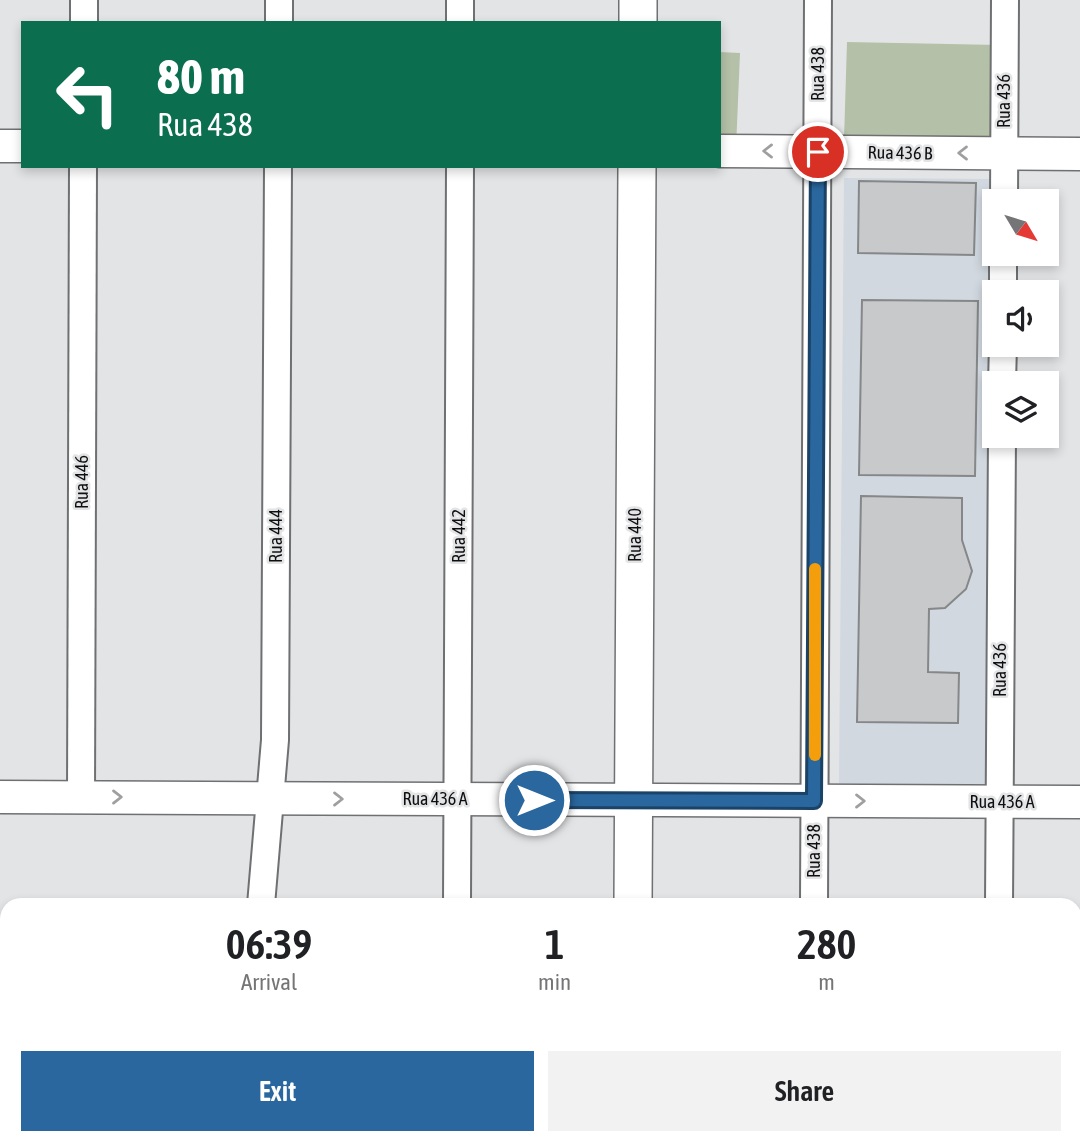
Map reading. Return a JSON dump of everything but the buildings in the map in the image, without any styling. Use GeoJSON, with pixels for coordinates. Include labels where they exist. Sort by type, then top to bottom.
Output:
{"type":"FeatureCollection","features":[{"type":"Feature","properties":{"kind":"main road"},"geometry":{"type":"LineString","coordinates":[[638,0],[638,21]]}},
{"type":"Feature","properties":{"kind":"main road","name":"Rua 440"},"geometry":{"type":"LineString","coordinates":[[633,898],[637,168]]}},
{"type":"Feature","properties":{"kind":"street"},"geometry":{"type":"LineString","coordinates":[[84,0],[84,21]]}},
{"type":"Feature","properties":{"kind":"street"},"geometry":{"type":"LineString","coordinates":[[279,0],[279,21]]}},
{"type":"Feature","properties":{"kind":"street"},"geometry":{"type":"LineString","coordinates":[[460,0],[460,21]]}},
{"type":"Feature","properties":{"kind":"street","name":"Rua 438"},"geometry":{"type":"LineString","coordinates":[[814,898],[818,0]]}},
{"type":"Feature","properties":{"kind":"street","name":"Rua 436"},"geometry":{"type":"LineString","coordinates":[[1004,189],[1005,0]]}},
{"type":"Feature","properties":{"kind":"street"},"geometry":{"type":"LineString","coordinates":[[0,146],[21,146]]}},
{"type":"Feature","properties":{"kind":"street","name":"Rua 436 B"},"geometry":{"type":"LineString","coordinates":[[721,151],[1080,154]]}},
{"type":"Feature","properties":{"kind":"street","name":"Rua 446"},"geometry":{"type":"LineString","coordinates":[[81,797],[83,168]]}},
{"type":"Feature","properties":{"kind":"street","name":"Rua 444"},"geometry":{"type":"LineString","coordinates":[[262,898],[275,740],[278,168]]}},
{"type":"Feature","properties":{"kind":"street","name":"Rua 442"},"geometry":{"type":"LineString","coordinates":[[457,898],[460,168]]}},
{"type":"Feature","properties":{"kind":"street","name":"Rua 436"},"geometry":{"type":"LineString","coordinates":[[999,898],[1002,448]]}},
{"type":"Feature","properties":{"kind":"street","name":"Rua 436 A"},"geometry":{"type":"LineString","coordinates":[[0,797],[1080,802]]}},
{"type":"Feature","properties":{"kind":"shaded area"},"geometry":{"type":"Polygon","coordinates":[[[844,178],[996,179],[996,189],[982,189],[982,266],[995,266],[995,280],[982,280],[982,357],[995,357],[994,371],[982,371],[982,448],[994,448],[991,789],[839,788],[844,178]]]}},
{"type":"Feature","properties":{"kind":"green space"},"geometry":{"type":"Polygon","coordinates":[[[847,42],[999,45],[997,143],[844,140],[847,42]]]}},
{"type":"Feature","properties":{"kind":"green space"},"geometry":{"type":"Polygon","coordinates":[[[721,52],[740,53],[736,148],[721,148],[721,52]]]}},
{"type":"Feature","properties":{"kind":"slow traffic"},"geometry":{"type":"LineString","coordinates":[[815,569],[815,755]]}},
{"type":"Feature","properties":{"kind":"route"},"geometry":{"type":"LineString","coordinates":[[534,800],[814,801],[818,152]]}}]}
